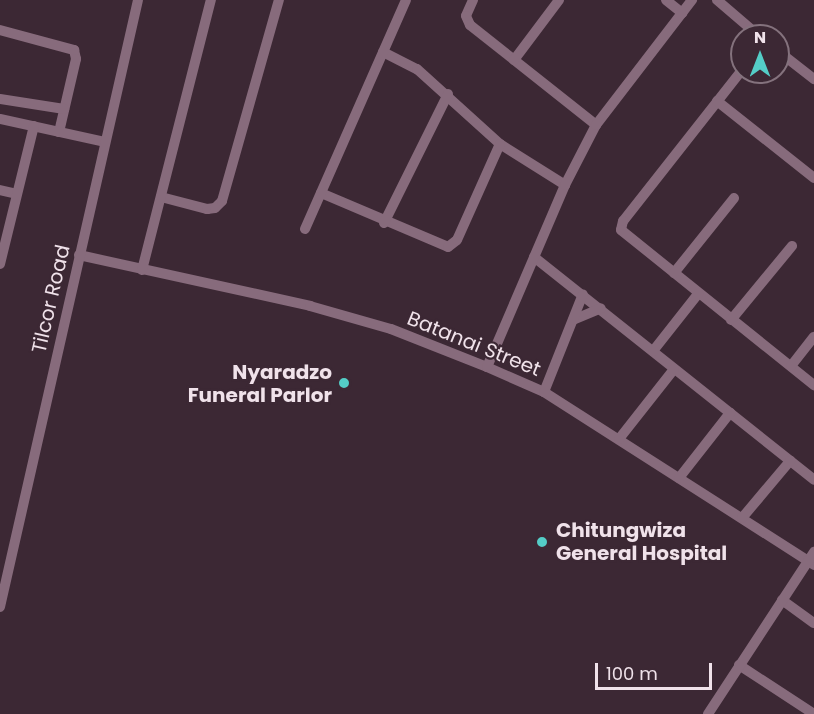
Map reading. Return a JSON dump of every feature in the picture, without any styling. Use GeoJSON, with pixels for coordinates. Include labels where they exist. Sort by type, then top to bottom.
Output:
{"type":"FeatureCollection","features":[{"type":"Feature","properties":{"kind":"street","name":"Tilcor Road"},"geometry":{"type":"LineString","coordinates":[[0,607],[138,0]]}},
{"type":"Feature","properties":{"kind":"street"},"geometry":{"type":"LineString","coordinates":[[142,270],[211,0]]}},
{"type":"Feature","properties":{"kind":"street"},"geometry":{"type":"LineString","coordinates":[[161,196],[207,209],[215,208],[222,201],[279,0]]}},
{"type":"Feature","properties":{"kind":"street"},"geometry":{"type":"LineString","coordinates":[[305,229],[406,0]]}},
{"type":"Feature","properties":{"kind":"street"},"geometry":{"type":"LineString","coordinates":[[473,0],[466,16],[470,25],[596,125]]}},
{"type":"Feature","properties":{"kind":"street"},"geometry":{"type":"LineString","coordinates":[[514,60],[559,0]]}},
{"type":"Feature","properties":{"kind":"street"},"geometry":{"type":"LineString","coordinates":[[666,0],[682,13]]}},
{"type":"Feature","properties":{"kind":"street"},"geometry":{"type":"LineString","coordinates":[[487,367],[565,185],[596,125],[692,0]]}},
{"type":"Feature","properties":{"kind":"street"},"geometry":{"type":"LineString","coordinates":[[717,0],[745,24]]}},
{"type":"Feature","properties":{"kind":"street"},"geometry":{"type":"LineString","coordinates":[[0,30],[74,50],[76,60],[59,132]]}},
{"type":"Feature","properties":{"kind":"street"},"geometry":{"type":"LineString","coordinates":[[383,52],[417,69],[448,94],[500,144],[565,185]]}},
{"type":"Feature","properties":{"kind":"street"},"geometry":{"type":"LineString","coordinates":[[790,60],[814,79]]}},
{"type":"Feature","properties":{"kind":"street"},"geometry":{"type":"LineString","coordinates":[[731,84],[622,223],[624,233],[814,385]]}},
{"type":"Feature","properties":{"kind":"street"},"geometry":{"type":"LineString","coordinates":[[384,223],[448,94]]}},
{"type":"Feature","properties":{"kind":"street"},"geometry":{"type":"LineString","coordinates":[[0,99],[64,109]]}},
{"type":"Feature","properties":{"kind":"street"},"geometry":{"type":"LineString","coordinates":[[717,101],[814,178]]}},
{"type":"Feature","properties":{"kind":"street"},"geometry":{"type":"LineString","coordinates":[[0,118],[105,142]]}},
{"type":"Feature","properties":{"kind":"street"},"geometry":{"type":"LineString","coordinates":[[0,264],[2,245],[34,126]]}},
{"type":"Feature","properties":{"kind":"street"},"geometry":{"type":"LineString","coordinates":[[321,193],[442,247],[453,246],[500,144]]}},
{"type":"Feature","properties":{"kind":"street"},"geometry":{"type":"LineString","coordinates":[[0,190],[17,194]]}},
{"type":"Feature","properties":{"kind":"street"},"geometry":{"type":"LineString","coordinates":[[674,273],[734,198]]}},
{"type":"Feature","properties":{"kind":"street"},"geometry":{"type":"LineString","coordinates":[[731,320],[792,246]]}},
{"type":"Feature","properties":{"kind":"street","name":"Batanai Street"},"geometry":{"type":"LineString","coordinates":[[79,255],[347,316],[487,367],[543,392],[742,518],[812,559]]}},
{"type":"Feature","properties":{"kind":"street"},"geometry":{"type":"LineString","coordinates":[[534,257],[601,308],[814,480]]}},
{"type":"Feature","properties":{"kind":"street"},"geometry":{"type":"LineString","coordinates":[[543,392],[583,294]]}},
{"type":"Feature","properties":{"kind":"street"},"geometry":{"type":"LineString","coordinates":[[653,351],[698,294]]}},
{"type":"Feature","properties":{"kind":"street"},"geometry":{"type":"LineString","coordinates":[[573,320],[601,308]]}},
{"type":"Feature","properties":{"kind":"street"},"geometry":{"type":"LineString","coordinates":[[791,366],[814,337]]}},
{"type":"Feature","properties":{"kind":"street"},"geometry":{"type":"LineString","coordinates":[[619,439],[674,369]]}},
{"type":"Feature","properties":{"kind":"street"},"geometry":{"type":"LineString","coordinates":[[679,478],[730,414]]}},
{"type":"Feature","properties":{"kind":"street"},"geometry":{"type":"LineString","coordinates":[[742,518],[790,461]]}},
{"type":"Feature","properties":{"kind":"street"},"geometry":{"type":"LineString","coordinates":[[708,714],[782,600],[812,559]]}},
{"type":"Feature","properties":{"kind":"street"},"geometry":{"type":"LineString","coordinates":[[782,600],[814,623]]}},
{"type":"Feature","properties":{"kind":"street"},"geometry":{"type":"LineString","coordinates":[[739,665],[814,714]]}},
{"type":"Feature","properties":{"kind":"place","name":"Nyaradzo Funeral Parlor"},"geometry":{"type":"Point","coordinates":[344,383]}},
{"type":"Feature","properties":{"kind":"place","name":"Chitungwiza General Hospital"},"geometry":{"type":"Point","coordinates":[542,542]}}]}
